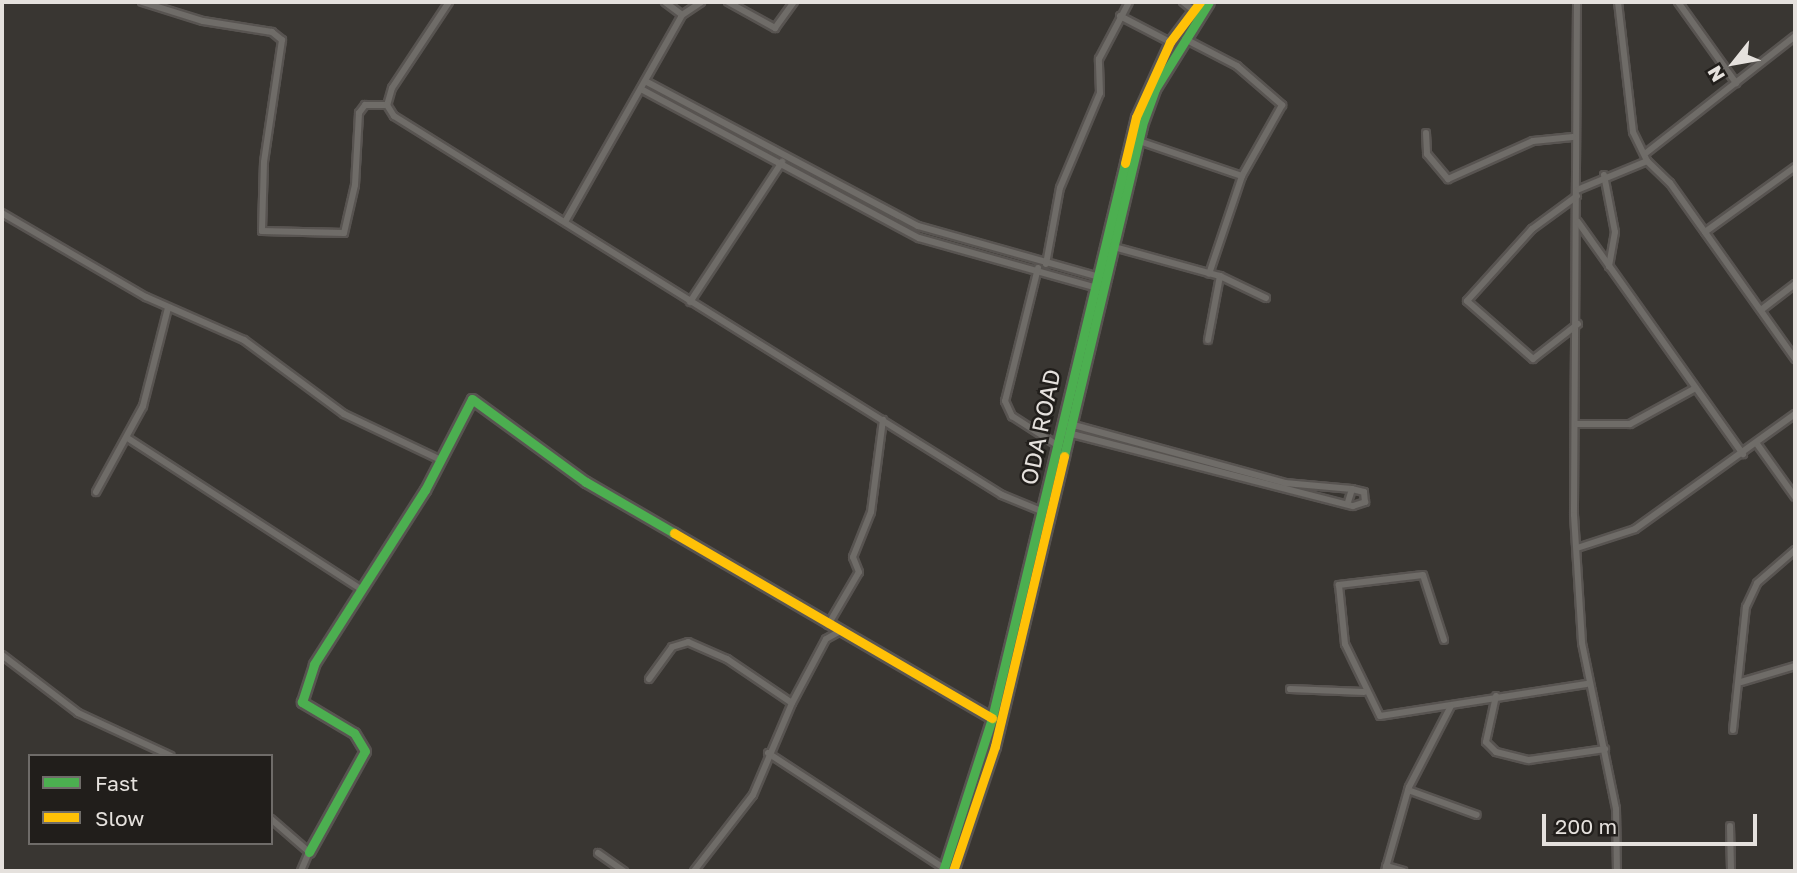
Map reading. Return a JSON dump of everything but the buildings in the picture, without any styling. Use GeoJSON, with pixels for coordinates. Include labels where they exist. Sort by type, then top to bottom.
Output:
{"type":"FeatureCollection","features":[{"type":"Feature","properties":{"kind":"street"},"geometry":{"type":"LineString","coordinates":[[142,2],[203,21],[272,32],[282,40],[264,162],[262,231],[344,233],[359,113],[365,105],[387,105],[404,123],[690,302],[1002,495],[1041,511]]}},
{"type":"Feature","properties":{"kind":"street"},"geometry":{"type":"LineString","coordinates":[[387,105],[449,2]]}},
{"type":"Feature","properties":{"kind":"street"},"geometry":{"type":"LineString","coordinates":[[665,2],[682,15]]}},
{"type":"Feature","properties":{"kind":"street"},"geometry":{"type":"LineString","coordinates":[[565,222],[647,82],[682,15],[701,2]]}},
{"type":"Feature","properties":{"kind":"street"},"geometry":{"type":"LineString","coordinates":[[728,2],[775,28],[794,2]]}},
{"type":"Feature","properties":{"kind":"street"},"geometry":{"type":"LineString","coordinates":[[1057,445],[1012,416],[1005,401],[1036,272],[1043,263],[1060,188],[1095,108],[1099,59],[1129,2]]}},
{"type":"Feature","properties":{"kind":"street"},"geometry":{"type":"LineString","coordinates":[[1183,2],[1193,10]]}},
{"type":"Feature","properties":{"kind":"street","name":"ODA ROAD"},"geometry":{"type":"LineString","coordinates":[[947,870],[995,746],[1069,429],[1093,288],[1142,96],[1170,42],[1200,2]]}},
{"type":"Feature","properties":{"kind":"street","name":"ODA ROAD"},"geometry":{"type":"LineString","coordinates":[[947,870],[992,718],[1057,445],[1114,247],[1139,141],[1155,89],[1183,38],[1209,2]]}},
{"type":"Feature","properties":{"kind":"street"},"geometry":{"type":"LineString","coordinates":[[1577,2],[1582,37],[1573,137],[1578,222],[1577,548],[1587,684],[1605,749],[1616,809],[1617,871]]}},
{"type":"Feature","properties":{"kind":"street"},"geometry":{"type":"LineString","coordinates":[[1618,2],[1633,132],[1646,157],[1706,232],[1795,359]]}},
{"type":"Feature","properties":{"kind":"street"},"geometry":{"type":"LineString","coordinates":[[1678,2],[1736,83]]}},
{"type":"Feature","properties":{"kind":"street"},"geometry":{"type":"LineString","coordinates":[[1120,16],[1170,42]]}},
{"type":"Feature","properties":{"kind":"street"},"geometry":{"type":"LineString","coordinates":[[1578,324],[1532,359],[1467,301],[1532,229],[1587,182],[1646,157],[1795,36]]}},
{"type":"Feature","properties":{"kind":"street"},"geometry":{"type":"LineString","coordinates":[[1183,38],[1280,99],[1242,176],[1209,274]]}},
{"type":"Feature","properties":{"kind":"street"},"geometry":{"type":"LineString","coordinates":[[647,82],[913,223],[1043,263],[1096,276]]}},
{"type":"Feature","properties":{"kind":"street"},"geometry":{"type":"LineString","coordinates":[[641,89],[908,233],[1093,288]]}},
{"type":"Feature","properties":{"kind":"street"},"geometry":{"type":"LineString","coordinates":[[1426,133],[1427,154],[1448,178],[1533,141],[1573,137]]}},
{"type":"Feature","properties":{"kind":"street"},"geometry":{"type":"LineString","coordinates":[[1139,141],[1242,176]]}},
{"type":"Feature","properties":{"kind":"street"},"geometry":{"type":"LineString","coordinates":[[690,302],[785,157]]}},
{"type":"Feature","properties":{"kind":"street"},"geometry":{"type":"LineString","coordinates":[[1706,232],[1795,167]]}},
{"type":"Feature","properties":{"kind":"street"},"geometry":{"type":"LineString","coordinates":[[1577,172],[1587,182]]}},
{"type":"Feature","properties":{"kind":"street"},"geometry":{"type":"LineString","coordinates":[[1604,176],[1613,242],[1609,266]]}},
{"type":"Feature","properties":{"kind":"street"},"geometry":{"type":"LineString","coordinates":[[2,213],[168,308],[244,340],[344,414],[440,460]]}},
{"type":"Feature","properties":{"kind":"street"},"geometry":{"type":"LineString","coordinates":[[1578,222],[1694,389],[1743,454]]}},
{"type":"Feature","properties":{"kind":"street"},"geometry":{"type":"LineString","coordinates":[[908,233],[913,223]]}},
{"type":"Feature","properties":{"kind":"street"},"geometry":{"type":"LineString","coordinates":[[1597,249],[1613,242]]}},
{"type":"Feature","properties":{"kind":"street"},"geometry":{"type":"LineString","coordinates":[[1114,247],[1220,276],[1266,298]]}},
{"type":"Feature","properties":{"kind":"street"},"geometry":{"type":"LineString","coordinates":[[1208,341],[1220,276]]}},
{"type":"Feature","properties":{"kind":"street"},"geometry":{"type":"LineString","coordinates":[[1761,310],[1795,284]]}},
{"type":"Feature","properties":{"kind":"street"},"geometry":{"type":"LineString","coordinates":[[96,492],[129,439],[153,379],[168,308]]}},
{"type":"Feature","properties":{"kind":"street"},"geometry":{"type":"LineString","coordinates":[[1577,424],[1630,424],[1694,389]]}},
{"type":"Feature","properties":{"kind":"street"},"geometry":{"type":"LineString","coordinates":[[301,871],[365,751],[354,733],[302,702],[314,664],[440,460],[472,399],[586,482],[837,633],[992,718]]}},
{"type":"Feature","properties":{"kind":"street"},"geometry":{"type":"LineString","coordinates":[[1577,548],[1635,529],[1795,415]]}},
{"type":"Feature","properties":{"kind":"street"},"geometry":{"type":"LineString","coordinates":[[826,626],[859,572],[853,557],[871,512],[883,420]]}},
{"type":"Feature","properties":{"kind":"street"},"geometry":{"type":"LineString","coordinates":[[1069,429],[1360,506],[1366,498],[1361,490],[1258,478]]}},
{"type":"Feature","properties":{"kind":"street"},"geometry":{"type":"LineString","coordinates":[[129,439],[360,589]]}},
{"type":"Feature","properties":{"kind":"street"},"geometry":{"type":"LineString","coordinates":[[1757,444],[1795,497]]}},
{"type":"Feature","properties":{"kind":"street"},"geometry":{"type":"LineString","coordinates":[[1348,502],[1352,489]]}},
{"type":"Feature","properties":{"kind":"street"},"geometry":{"type":"LineString","coordinates":[[1733,730],[1741,682],[1746,607],[1757,583],[1795,550]]}},
{"type":"Feature","properties":{"kind":"street"},"geometry":{"type":"LineString","coordinates":[[1444,639],[1423,575],[1341,583],[1337,589],[1345,645],[1364,692],[1385,717],[1496,696],[1587,684]]}},
{"type":"Feature","properties":{"kind":"street"},"geometry":{"type":"LineString","coordinates":[[694,871],[753,795],[768,753],[792,703],[826,639],[837,633]]}},
{"type":"Feature","properties":{"kind":"street"},"geometry":{"type":"LineString","coordinates":[[649,679],[672,647],[688,642],[727,659],[792,703]]}},
{"type":"Feature","properties":{"kind":"street"},"geometry":{"type":"LineString","coordinates":[[2,655],[78,713],[167,754]]}},
{"type":"Feature","properties":{"kind":"street"},"geometry":{"type":"LineString","coordinates":[[1741,682],[1795,666]]}},
{"type":"Feature","properties":{"kind":"street"},"geometry":{"type":"LineString","coordinates":[[1290,690],[1364,692]]}},
{"type":"Feature","properties":{"kind":"street"},"geometry":{"type":"LineString","coordinates":[[1496,696],[1486,742],[1496,752],[1529,760],[1605,749]]}},
{"type":"Feature","properties":{"kind":"street"},"geometry":{"type":"LineString","coordinates":[[1403,871],[1385,869],[1408,790],[1451,706]]}},
{"type":"Feature","properties":{"kind":"street"},"geometry":{"type":"LineString","coordinates":[[768,753],[947,870]]}},
{"type":"Feature","properties":{"kind":"street"},"geometry":{"type":"LineString","coordinates":[[1408,790],[1477,815]]}},
{"type":"Feature","properties":{"kind":"street"},"geometry":{"type":"LineString","coordinates":[[273,822],[309,852]]}},
{"type":"Feature","properties":{"kind":"street"},"geometry":{"type":"LineString","coordinates":[[1730,826],[1731,871]]}},
{"type":"Feature","properties":{"kind":"street"},"geometry":{"type":"LineString","coordinates":[[598,853],[624,871]]}},
{"type":"Feature","properties":{"kind":"traffic: fast"},"geometry":{"type":"LineString","coordinates":[[1064,456],[1142,125],[1155,89],[1209,2]]}},
{"type":"Feature","properties":{"kind":"traffic: fast"},"geometry":{"type":"LineString","coordinates":[[943,871],[992,718],[1125,163]]}},
{"type":"Feature","properties":{"kind":"traffic: fast"},"geometry":{"type":"LineString","coordinates":[[309,852],[365,751],[354,733],[302,702],[314,664],[425,490],[472,399],[586,482],[674,533]]}},
{"type":"Feature","properties":{"kind":"traffic: slow"},"geometry":{"type":"LineString","coordinates":[[1125,163],[1136,117],[1170,42],[1200,2]]}},
{"type":"Feature","properties":{"kind":"traffic: slow"},"geometry":{"type":"LineString","coordinates":[[953,871],[995,746],[1064,456]]}},
{"type":"Feature","properties":{"kind":"traffic: slow"},"geometry":{"type":"LineString","coordinates":[[674,533],[992,718]]}}]}
